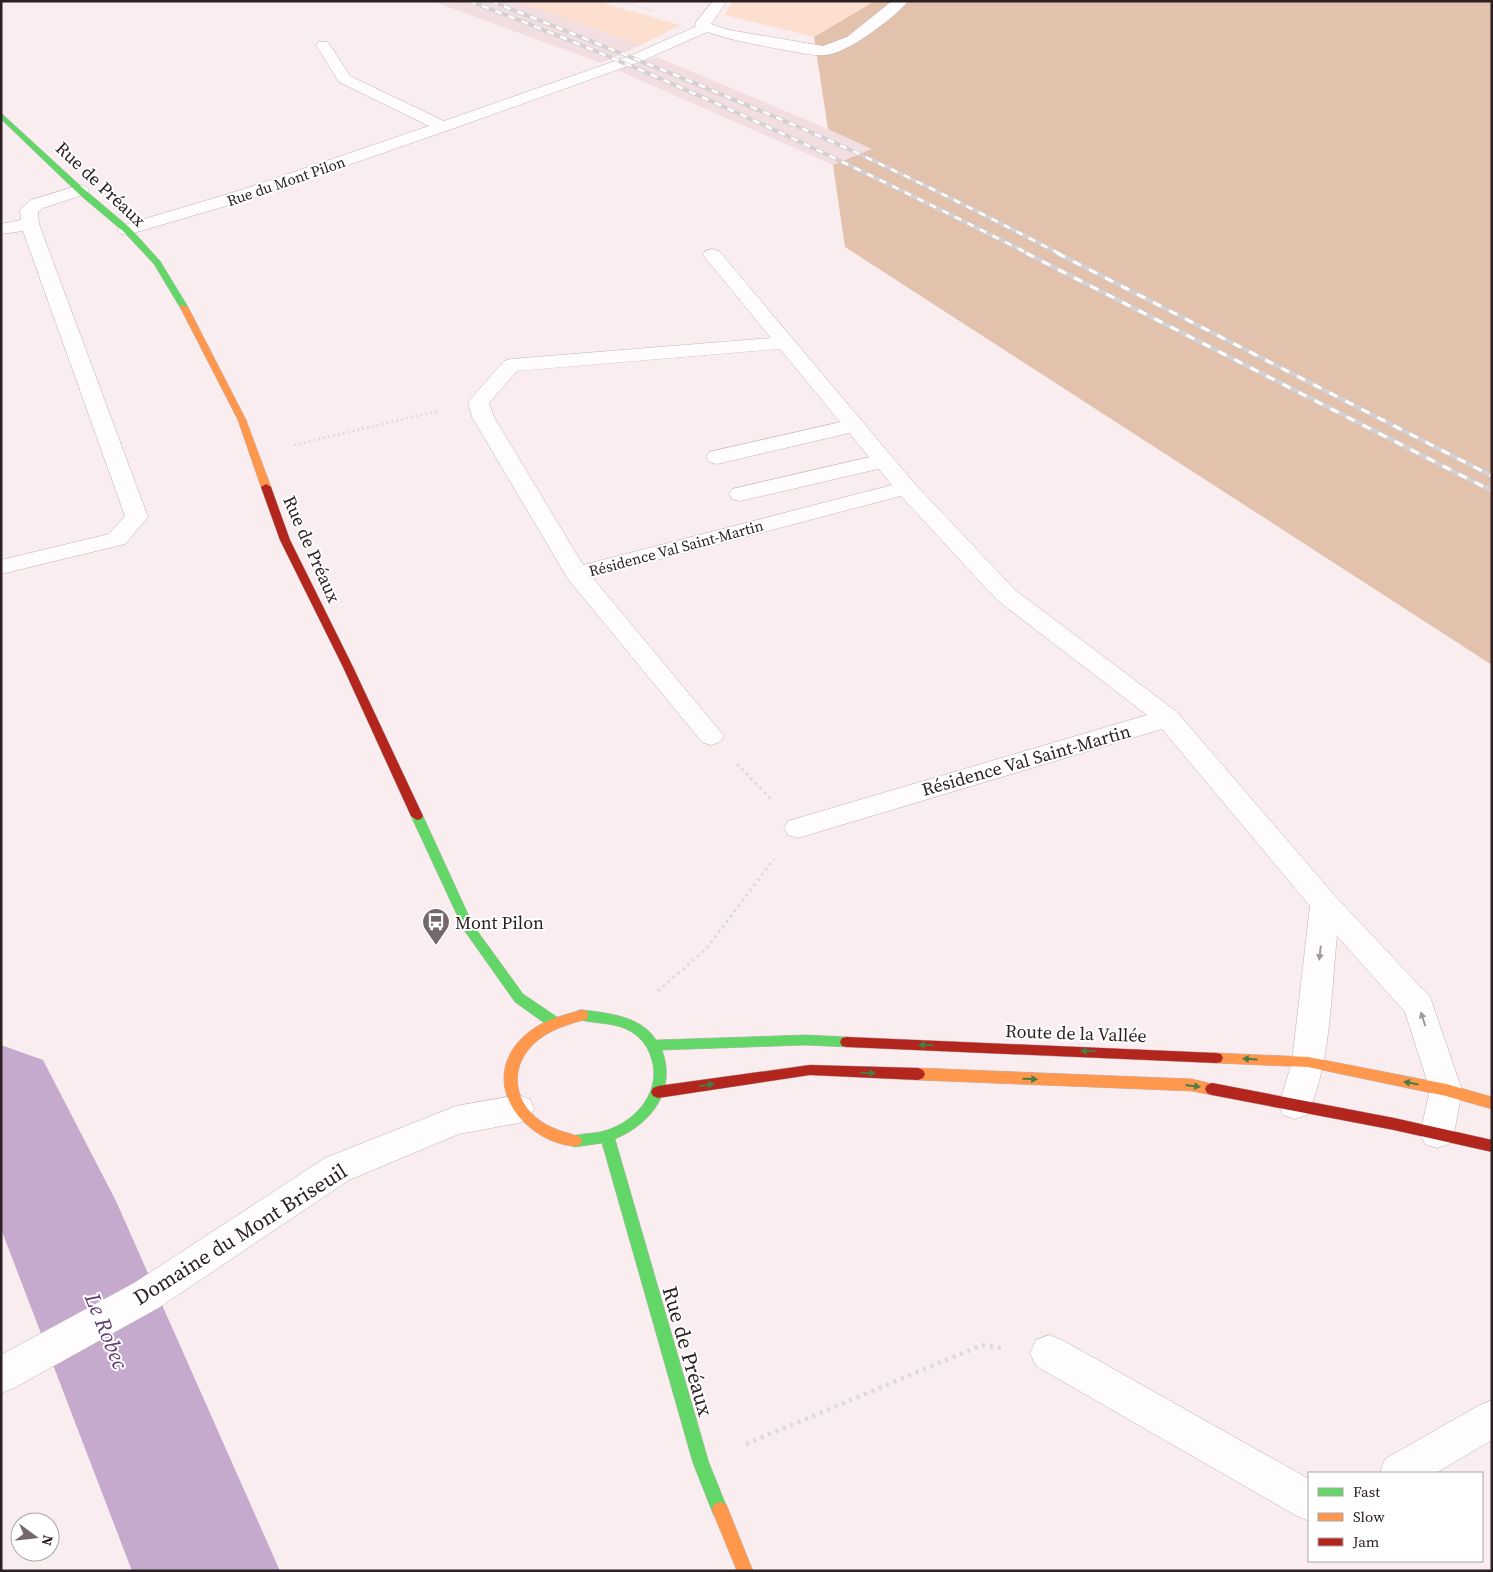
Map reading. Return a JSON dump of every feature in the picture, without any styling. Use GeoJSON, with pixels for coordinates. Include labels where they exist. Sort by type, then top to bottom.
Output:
{"type":"FeatureCollection","features":[{"type":"Feature","properties":{"kind":"street"},"geometry":{"type":"LineString","coordinates":[[720,1],[711,16],[701,25],[726,34],[825,51],[852,40],[901,1]]}},
{"type":"Feature","properties":{"kind":"street","name":"Rue du Mont Pilon"},"geometry":{"type":"LineString","coordinates":[[127,230],[247,194],[443,127],[637,58],[706,28]]}},
{"type":"Feature","properties":{"kind":"street"},"geometry":{"type":"LineString","coordinates":[[323,44],[344,79],[443,127]]}},
{"type":"Feature","properties":{"kind":"street","name":"Rue de Préaux"},"geometry":{"type":"LineString","coordinates":[[1,115],[80,190],[127,230],[156,263],[194,324],[242,420],[285,540],[348,667],[468,927],[519,998],[555,1023]]}},
{"type":"Feature","properties":{"kind":"street"},"geometry":{"type":"LineString","coordinates":[[1,567],[117,539],[138,517],[30,224],[29,210],[38,204],[80,190]]}},
{"type":"Feature","properties":{"kind":"street"},"geometry":{"type":"LineString","coordinates":[[1,229],[30,224]]}},
{"type":"Feature","properties":{"kind":"street","name":"Résidence Val Saint-Martin"},"geometry":{"type":"LineString","coordinates":[[712,254],[906,488],[1006,595],[1168,718],[1325,904],[1419,1006],[1446,1090],[1437,1134]]}},
{"type":"Feature","properties":{"kind":"street"},"geometry":{"type":"LineString","coordinates":[[478,402],[511,365],[785,343]]}},
{"type":"Feature","properties":{"kind":"street","name":"Résidence Val Saint-Martin"},"geometry":{"type":"LineString","coordinates":[[478,402],[483,417],[576,574],[906,488]]}},
{"type":"Feature","properties":{"kind":"street"},"geometry":{"type":"LineString","coordinates":[[717,457],[854,425]]}},
{"type":"Feature","properties":{"kind":"street"},"geometry":{"type":"LineString","coordinates":[[740,494],[883,461]]}},
{"type":"Feature","properties":{"kind":"street"},"geometry":{"type":"LineString","coordinates":[[576,574],[711,736]]}},
{"type":"Feature","properties":{"kind":"street","name":"Résidence Val Saint-Martin"},"geometry":{"type":"LineString","coordinates":[[798,828],[1168,718]]}},
{"type":"Feature","properties":{"kind":"street"},"geometry":{"type":"LineString","coordinates":[[1295,1105],[1308,1062],[1325,904]]}},
{"type":"Feature","properties":{"kind":"street"},"geometry":{"type":"LineString","coordinates":[[589,1015],[610,1017],[624,1021],[646,1035],[659,1056],[662,1067],[662,1080],[653,1104],[634,1124],[607,1137],[576,1141],[561,1138],[535,1127],[518,1108],[511,1084],[515,1060],[532,1038],[542,1030],[568,1018],[589,1015]]}},
{"type":"Feature","properties":{"kind":"street","name":"Route de la Vallée"},"geometry":{"type":"LineString","coordinates":[[653,1045],[806,1040],[1308,1062],[1446,1090],[1492,1103]]}},
{"type":"Feature","properties":{"kind":"street"},"geometry":{"type":"LineString","coordinates":[[658,1092],[810,1070],[1192,1085],[1492,1146]]}},
{"type":"Feature","properties":{"kind":"street","name":"Domaine du Mont Briseuil"},"geometry":{"type":"LineString","coordinates":[[1,1375],[146,1295],[337,1169],[456,1120],[518,1108]]}},
{"type":"Feature","properties":{"kind":"street","name":"Rue de Préaux"},"geometry":{"type":"LineString","coordinates":[[607,1137],[701,1463],[745,1571]]}},
{"type":"Feature","properties":{"kind":"street"},"geometry":{"type":"LineString","coordinates":[[1049,1353],[1308,1500]]}},
{"type":"Feature","properties":{"kind":"street"},"geometry":{"type":"LineString","coordinates":[[1401,1472],[1492,1419]]}},
{"type":"Feature","properties":{"kind":"path"},"geometry":{"type":"LineString","coordinates":[[255,454],[478,402]]}},
{"type":"Feature","properties":{"kind":"path"},"geometry":{"type":"LineString","coordinates":[[624,1021],[706,949],[798,828],[711,736]]}},
{"type":"Feature","properties":{"kind":"path"},"geometry":{"type":"LineString","coordinates":[[701,1463],[982,1345],[1049,1353]]}},
{"type":"Feature","properties":{"kind":"shaded area"},"geometry":{"type":"Polygon","coordinates":[[[432,1],[516,1],[641,45],[601,63],[432,1]]]}},
{"type":"Feature","properties":{"kind":"shaded area"},"geometry":{"type":"Polygon","coordinates":[[[516,1],[596,1],[680,25],[641,45],[516,1]]]}},
{"type":"Feature","properties":{"kind":"shaded area"},"geometry":{"type":"Polygon","coordinates":[[[732,1],[875,1],[814,37],[725,15],[732,1]]]}},
{"type":"Feature","properties":{"kind":"shaded area"},"geometry":{"type":"Polygon","coordinates":[[[875,1],[1492,1],[1492,665],[845,247],[833,165],[872,149],[828,129],[814,37],[875,1]]]}},
{"type":"Feature","properties":{"kind":"shaded area"},"geometry":{"type":"Polygon","coordinates":[[[657,57],[873,149],[833,165],[617,70],[657,57]]]}},
{"type":"Feature","properties":{"kind":"waterway","name":"Le Robec"},"geometry":{"type":"LineString","coordinates":[[1,1095],[71,1242],[206,1571]]}},
{"type":"Feature","properties":{"kind":"railway"},"geometry":{"type":"LineString","coordinates":[[469,1],[682,88],[891,185],[1029,254]]}},
{"type":"Feature","properties":{"kind":"railway"},"geometry":{"type":"LineString","coordinates":[[491,1],[791,123],[890,169],[1060,254]]}},
{"type":"Feature","properties":{"kind":"railway"},"geometry":{"type":"LineString","coordinates":[[1026,253],[1492,491]]}},
{"type":"Feature","properties":{"kind":"railway"},"geometry":{"type":"LineString","coordinates":[[1057,253],[1492,476]]}},
{"type":"Feature","properties":{"kind":"traffic: fast"},"geometry":{"type":"LineString","coordinates":[[1,115],[82,192],[127,230],[157,263],[184,307]]}},
{"type":"Feature","properties":{"kind":"traffic: fast"},"geometry":{"type":"LineString","coordinates":[[417,816],[468,927],[519,998],[555,1023]]}},
{"type":"Feature","properties":{"kind":"traffic: fast"},"geometry":{"type":"LineString","coordinates":[[575,1141],[591,1140],[606,1136],[635,1122],[646,1112],[655,1099],[659,1084],[660,1068],[653,1045],[637,1029],[607,1018],[582,1015]]}},
{"type":"Feature","properties":{"kind":"traffic: fast"},"geometry":{"type":"LineString","coordinates":[[653,1045],[806,1040],[847,1042]]}},
{"type":"Feature","properties":{"kind":"traffic: fast"},"geometry":{"type":"LineString","coordinates":[[607,1137],[701,1463],[720,1510]]}},
{"type":"Feature","properties":{"kind":"traffic: slow"},"geometry":{"type":"LineString","coordinates":[[184,307],[242,420],[266,487]]}},
{"type":"Feature","properties":{"kind":"traffic: slow"},"geometry":{"type":"LineString","coordinates":[[575,1141],[541,1129],[527,1118],[517,1105],[511,1090],[510,1075],[515,1058],[527,1042],[539,1032],[553,1025],[582,1015]]}},
{"type":"Feature","properties":{"kind":"traffic: slow"},"geometry":{"type":"LineString","coordinates":[[1216,1058],[1308,1062],[1446,1090],[1492,1103]]}},
{"type":"Feature","properties":{"kind":"traffic: slow"},"geometry":{"type":"LineString","coordinates":[[918,1074],[1192,1085],[1212,1089]]}},
{"type":"Feature","properties":{"kind":"traffic: slow"},"geometry":{"type":"LineString","coordinates":[[720,1510],[745,1571]]}},
{"type":"Feature","properties":{"kind":"traffic: jam"},"geometry":{"type":"LineString","coordinates":[[266,487],[285,540],[348,667],[417,816]]}},
{"type":"Feature","properties":{"kind":"traffic: jam"},"geometry":{"type":"LineString","coordinates":[[847,1042],[1216,1058]]}},
{"type":"Feature","properties":{"kind":"traffic: jam"},"geometry":{"type":"LineString","coordinates":[[658,1092],[810,1070],[918,1074]]}},
{"type":"Feature","properties":{"kind":"traffic: jam"},"geometry":{"type":"LineString","coordinates":[[1212,1089],[1394,1124],[1492,1146]]}},
{"type":"Feature","properties":{"kind":"place","name":"Mont Pilon"},"geometry":{"type":"Point","coordinates":[436,946]}}]}
